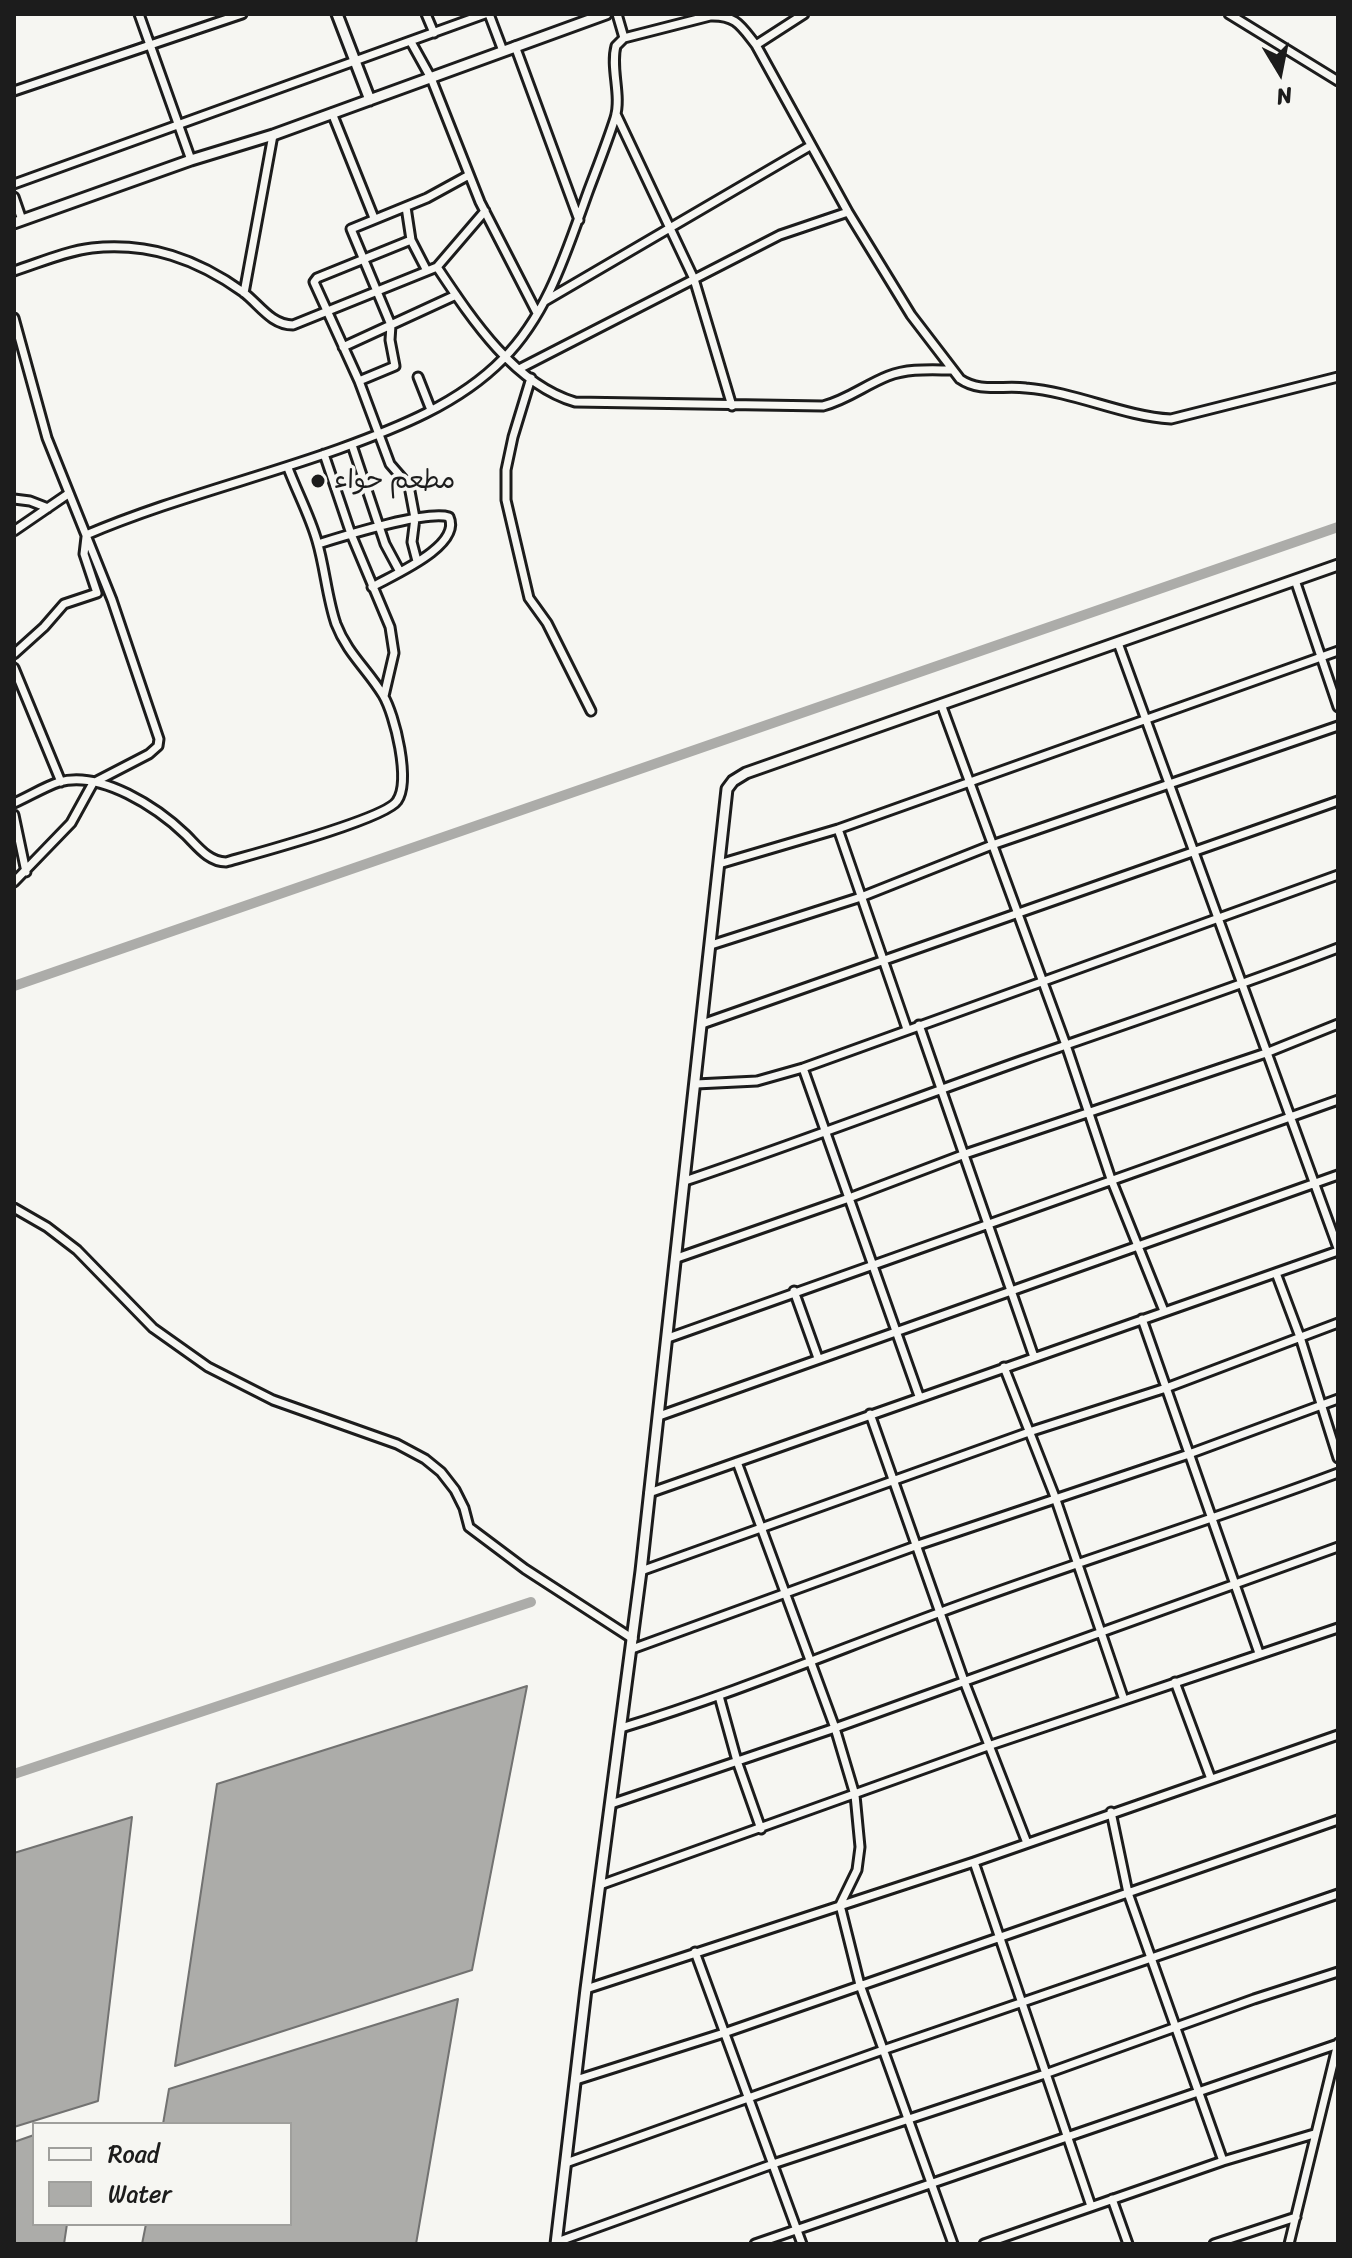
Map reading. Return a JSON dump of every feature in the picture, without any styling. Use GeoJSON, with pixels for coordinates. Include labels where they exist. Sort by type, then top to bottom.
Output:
{"type":"FeatureCollection","features":[{"type":"Feature","properties":{"kind":"street"},"geometry":{"type":"LineString","coordinates":[[139,14],[191,160]]}},
{"type":"Feature","properties":{"kind":"street"},"geometry":{"type":"LineString","coordinates":[[14,91],[242,14]]}},
{"type":"Feature","properties":{"kind":"street"},"geometry":{"type":"LineString","coordinates":[[337,14],[370,100]]}},
{"type":"Feature","properties":{"kind":"street"},"geometry":{"type":"LineString","coordinates":[[426,14],[434,33]]}},
{"type":"Feature","properties":{"kind":"street"},"geometry":{"type":"LineString","coordinates":[[14,184],[487,14],[503,51]]}},
{"type":"Feature","properties":{"kind":"street"},"geometry":{"type":"LineString","coordinates":[[14,197],[18,221],[191,160],[273,135],[606,14]]}},
{"type":"Feature","properties":{"kind":"street"},"geometry":{"type":"LineString","coordinates":[[617,14],[624,38]]}},
{"type":"Feature","properties":{"kind":"street"},"geometry":{"type":"LineString","coordinates":[[756,45],[804,14]]}},
{"type":"Feature","properties":{"kind":"street"},"geometry":{"type":"LineString","coordinates":[[1229,14],[1336,77]]}},
{"type":"Feature","properties":{"kind":"street"},"geometry":{"type":"LineString","coordinates":[[86,535],[133,515],[288,468],[379,436],[431,410],[490,371],[506,357],[537,313],[560,270],[616,114],[616,46],[624,38],[691,20],[724,16],[737,22],[756,45],[848,212],[911,315],[960,379],[980,388],[1023,387],[1066,393],[1152,418],[1171,419],[1338,377]]}},
{"type":"Feature","properties":{"kind":"street"},"geometry":{"type":"LineString","coordinates":[[411,42],[431,78],[485,211],[537,313]]}},
{"type":"Feature","properties":{"kind":"street"},"geometry":{"type":"LineString","coordinates":[[515,46],[579,220]]}},
{"type":"Feature","properties":{"kind":"street"},"geometry":{"type":"LineString","coordinates":[[332,113],[374,218]]}},
{"type":"Feature","properties":{"kind":"street"},"geometry":{"type":"LineString","coordinates":[[616,114],[694,279],[732,406]]}},
{"type":"Feature","properties":{"kind":"street"},"geometry":{"type":"LineString","coordinates":[[244,293],[273,135]]}},
{"type":"Feature","properties":{"kind":"street"},"geometry":{"type":"LineString","coordinates":[[543,302],[810,146]]}},
{"type":"Feature","properties":{"kind":"street"},"geometry":{"type":"LineString","coordinates":[[359,381],[395,366],[390,340],[391,325],[351,229],[406,207],[469,175]]}},
{"type":"Feature","properties":{"kind":"street"},"geometry":{"type":"LineString","coordinates":[[406,207],[411,240],[427,271]]}},
{"type":"Feature","properties":{"kind":"street"},"geometry":{"type":"LineString","coordinates":[[14,271],[92,248],[153,249],[201,265],[244,293],[273,320],[283,325],[293,325],[437,267],[485,211]]}},
{"type":"Feature","properties":{"kind":"street"},"geometry":{"type":"LineString","coordinates":[[519,369],[780,235],[848,212]]}},
{"type":"Feature","properties":{"kind":"street"},"geometry":{"type":"LineString","coordinates":[[411,240],[315,280],[326,312],[359,381],[392,469],[409,486],[415,518],[412,542],[417,561]]}},
{"type":"Feature","properties":{"kind":"street"},"geometry":{"type":"LineString","coordinates":[[437,267],[506,357],[531,378],[575,402],[823,406],[907,370],[953,370]]}},
{"type":"Feature","properties":{"kind":"street"},"geometry":{"type":"LineString","coordinates":[[343,347],[456,295]]}},
{"type":"Feature","properties":{"kind":"street"},"geometry":{"type":"LineString","coordinates":[[14,318],[47,438],[112,600],[159,739],[158,746],[149,754],[93,783],[71,823],[14,882]]}},
{"type":"Feature","properties":{"kind":"street"},"geometry":{"type":"LineString","coordinates":[[418,377],[431,410]]}},
{"type":"Feature","properties":{"kind":"street"},"geometry":{"type":"LineString","coordinates":[[531,378],[510,447],[506,500],[529,598],[547,623],[591,711]]}},
{"type":"Feature","properties":{"kind":"street"},"geometry":{"type":"LineString","coordinates":[[352,445],[385,544],[399,570]]}},
{"type":"Feature","properties":{"kind":"street"},"geometry":{"type":"LineString","coordinates":[[324,454],[351,534],[384,610],[393,644],[394,653],[384,696]]}},
{"type":"Feature","properties":{"kind":"street"},"geometry":{"type":"LineString","coordinates":[[14,803],[61,782],[93,783],[119,791],[158,810],[211,859],[226,862],[316,836],[384,811],[399,799],[402,788],[401,755],[384,696],[352,654],[336,623],[318,544],[288,468]]}},
{"type":"Feature","properties":{"kind":"street"},"geometry":{"type":"LineString","coordinates":[[14,531],[68,494]]}},
{"type":"Feature","properties":{"kind":"street"},"geometry":{"type":"LineString","coordinates":[[14,499],[48,508]]}},
{"type":"Feature","properties":{"kind":"street"},"geometry":{"type":"LineString","coordinates":[[318,544],[415,518],[445,516],[451,522],[444,543],[372,587]]}},
{"type":"Feature","properties":{"kind":"street"},"geometry":{"type":"LineString","coordinates":[[15,650],[44,627],[64,604],[97,593],[84,554],[86,535]]}},
{"type":"Feature","properties":{"kind":"street"},"geometry":{"type":"LineString","coordinates":[[1338,565],[746,773],[727,789],[641,1571],[556,2243],[773,2164],[1338,1972]]}},
{"type":"Feature","properties":{"kind":"street"},"geometry":{"type":"LineString","coordinates":[[1295,580],[1338,707]]}},
{"type":"Feature","properties":{"kind":"street"},"geometry":{"type":"LineString","coordinates":[[649,1493],[1338,1250],[1118,643]]}},
{"type":"Feature","properties":{"kind":"street"},"geometry":{"type":"LineString","coordinates":[[719,864],[838,829],[1338,651]]}},
{"type":"Feature","properties":{"kind":"street"},"geometry":{"type":"LineString","coordinates":[[14,668],[61,782]]}},
{"type":"Feature","properties":{"kind":"street"},"geometry":{"type":"LineString","coordinates":[[941,704],[1090,1112],[1111,1179],[1164,1311]]}},
{"type":"Feature","properties":{"kind":"street"},"geometry":{"type":"LineString","coordinates":[[711,945],[861,897],[992,845],[1338,726]]}},
{"type":"Feature","properties":{"kind":"street"},"geometry":{"type":"LineString","coordinates":[[702,1024],[1338,801]]}},
{"type":"Feature","properties":{"kind":"street"},"geometry":{"type":"LineString","coordinates":[[14,815],[26,872]]}},
{"type":"Feature","properties":{"kind":"street"},"geometry":{"type":"LineString","coordinates":[[838,829],[907,1029]]}},
{"type":"Feature","properties":{"kind":"street"},"geometry":{"type":"LineString","coordinates":[[696,1084],[757,1081],[803,1068],[1338,875]]}},
{"type":"Feature","properties":{"kind":"street"},"geometry":{"type":"LineString","coordinates":[[685,1181],[827,1133],[941,1089],[1241,985],[1338,948]]}},
{"type":"Feature","properties":{"kind":"street"},"geometry":{"type":"LineString","coordinates":[[677,1258],[965,1154],[1266,1053],[1338,1024]]}},
{"type":"Feature","properties":{"kind":"street"},"geometry":{"type":"LineString","coordinates":[[919,1025],[1034,1357]]}},
{"type":"Feature","properties":{"kind":"street"},"geometry":{"type":"LineString","coordinates":[[803,1068],[919,1396]]}},
{"type":"Feature","properties":{"kind":"street"},"geometry":{"type":"LineString","coordinates":[[668,1338],[1338,1100]]}},
{"type":"Feature","properties":{"kind":"street"},"geometry":{"type":"LineString","coordinates":[[659,1416],[1338,1175]]}},
{"type":"Feature","properties":{"kind":"street"},"geometry":{"type":"LineString","coordinates":[[14,1208],[47,1227],[77,1250],[153,1328],[208,1367],[273,1400],[397,1444],[425,1459],[441,1472],[455,1490],[469,1527],[632,1644]]}},
{"type":"Feature","properties":{"kind":"street"},"geometry":{"type":"LineString","coordinates":[[1276,1273],[1300,1337],[1338,1458]]}},
{"type":"Feature","properties":{"kind":"street"},"geometry":{"type":"LineString","coordinates":[[794,1291],[818,1358]]}},
{"type":"Feature","properties":{"kind":"street"},"geometry":{"type":"LineString","coordinates":[[1142,1319],[1259,1653]]}},
{"type":"Feature","properties":{"kind":"street"},"geometry":{"type":"LineString","coordinates":[[641,1571],[1029,1432],[1166,1388],[1338,1323]]}},
{"type":"Feature","properties":{"kind":"street"},"geometry":{"type":"LineString","coordinates":[[1004,1367],[1055,1497],[1124,1700]]}},
{"type":"Feature","properties":{"kind":"street"},"geometry":{"type":"LineString","coordinates":[[632,1644],[787,1594],[918,1545],[1189,1454],[1338,1399]]}},
{"type":"Feature","properties":{"kind":"street"},"geometry":{"type":"LineString","coordinates":[[870,1414],[964,1681],[1027,1843]]}},
{"type":"Feature","properties":{"kind":"street"},"geometry":{"type":"LineString","coordinates":[[737,1462],[835,1728],[855,1795],[860,1847],[857,1870],[840,1905],[860,1985],[953,2244]]}},
{"type":"Feature","properties":{"kind":"street"},"geometry":{"type":"LineString","coordinates":[[621,1728],[719,1696],[1075,1563],[1214,1519],[1338,1473]]}},
{"type":"Feature","properties":{"kind":"street"},"geometry":{"type":"LineString","coordinates":[[611,1804],[835,1728],[1338,1547]]}},
{"type":"Feature","properties":{"kind":"street"},"geometry":{"type":"LineString","coordinates":[[600,1885],[991,1745],[1338,1628]]}},
{"type":"Feature","properties":{"kind":"street"},"geometry":{"type":"LineString","coordinates":[[1175,1682],[1211,1779]]}},
{"type":"Feature","properties":{"kind":"street"},"geometry":{"type":"LineString","coordinates":[[719,1696],[737,1761],[761,1829]]}},
{"type":"Feature","properties":{"kind":"street"},"geometry":{"type":"LineString","coordinates":[[586,1989],[974,1862],[1338,1735]]}},
{"type":"Feature","properties":{"kind":"street"},"geometry":{"type":"LineString","coordinates":[[1111,1812],[1128,1893],[1223,2161]]}},
{"type":"Feature","properties":{"kind":"street"},"geometry":{"type":"LineString","coordinates":[[576,2080],[724,2033],[1338,1820]]}},
{"type":"Feature","properties":{"kind":"street"},"geometry":{"type":"LineString","coordinates":[[974,1862],[1091,2206]]}},
{"type":"Feature","properties":{"kind":"street"},"geometry":{"type":"LineString","coordinates":[[566,2163],[883,2050],[1338,1894]]}},
{"type":"Feature","properties":{"kind":"street"},"geometry":{"type":"LineString","coordinates":[[695,1952],[802,2244]]}},
{"type":"Feature","properties":{"kind":"street"},"geometry":{"type":"LineString","coordinates":[[755,2244],[1338,2043]]}},
{"type":"Feature","properties":{"kind":"street"},"geometry":{"type":"LineString","coordinates":[[1289,2244],[1338,2043]]}},
{"type":"Feature","properties":{"kind":"street"},"geometry":{"type":"LineString","coordinates":[[984,2244],[1223,2161],[1314,2134]]}},
{"type":"Feature","properties":{"kind":"street"},"geometry":{"type":"LineString","coordinates":[[1112,2199],[1128,2244]]}},
{"type":"Feature","properties":{"kind":"street"},"geometry":{"type":"LineString","coordinates":[[1214,2244],[1296,2217]]}},
{"type":"Feature","properties":{"kind":"water"},"geometry":{"type":"Polygon","coordinates":[[[527,1686],[472,1970],[175,2066],[217,1784],[527,1686]]]}},
{"type":"Feature","properties":{"kind":"water"},"geometry":{"type":"Polygon","coordinates":[[[132,1817],[98,2101],[14,2127],[14,1853],[132,1817]]]}},
{"type":"Feature","properties":{"kind":"water"},"geometry":{"type":"Polygon","coordinates":[[[458,1999],[416,2244],[142,2244],[146,2226],[292,2226],[292,2122],[163,2122],[169,2089],[458,1999]]]}},
{"type":"Feature","properties":{"kind":"water"},"geometry":{"type":"Polygon","coordinates":[[[32,2136],[32,2226],[67,2226],[64,2244],[14,2244],[14,2142],[32,2136]]]}},
{"type":"Feature","properties":{"kind":"waterway"},"geometry":{"type":"LineString","coordinates":[[14,986],[1338,527]]}},
{"type":"Feature","properties":{"kind":"waterway"},"geometry":{"type":"LineString","coordinates":[[14,1774],[531,1602]]}},
{"type":"Feature","properties":{"kind":"place","name":"مطعم حواء"},"geometry":{"type":"Point","coordinates":[318,481]}}]}
